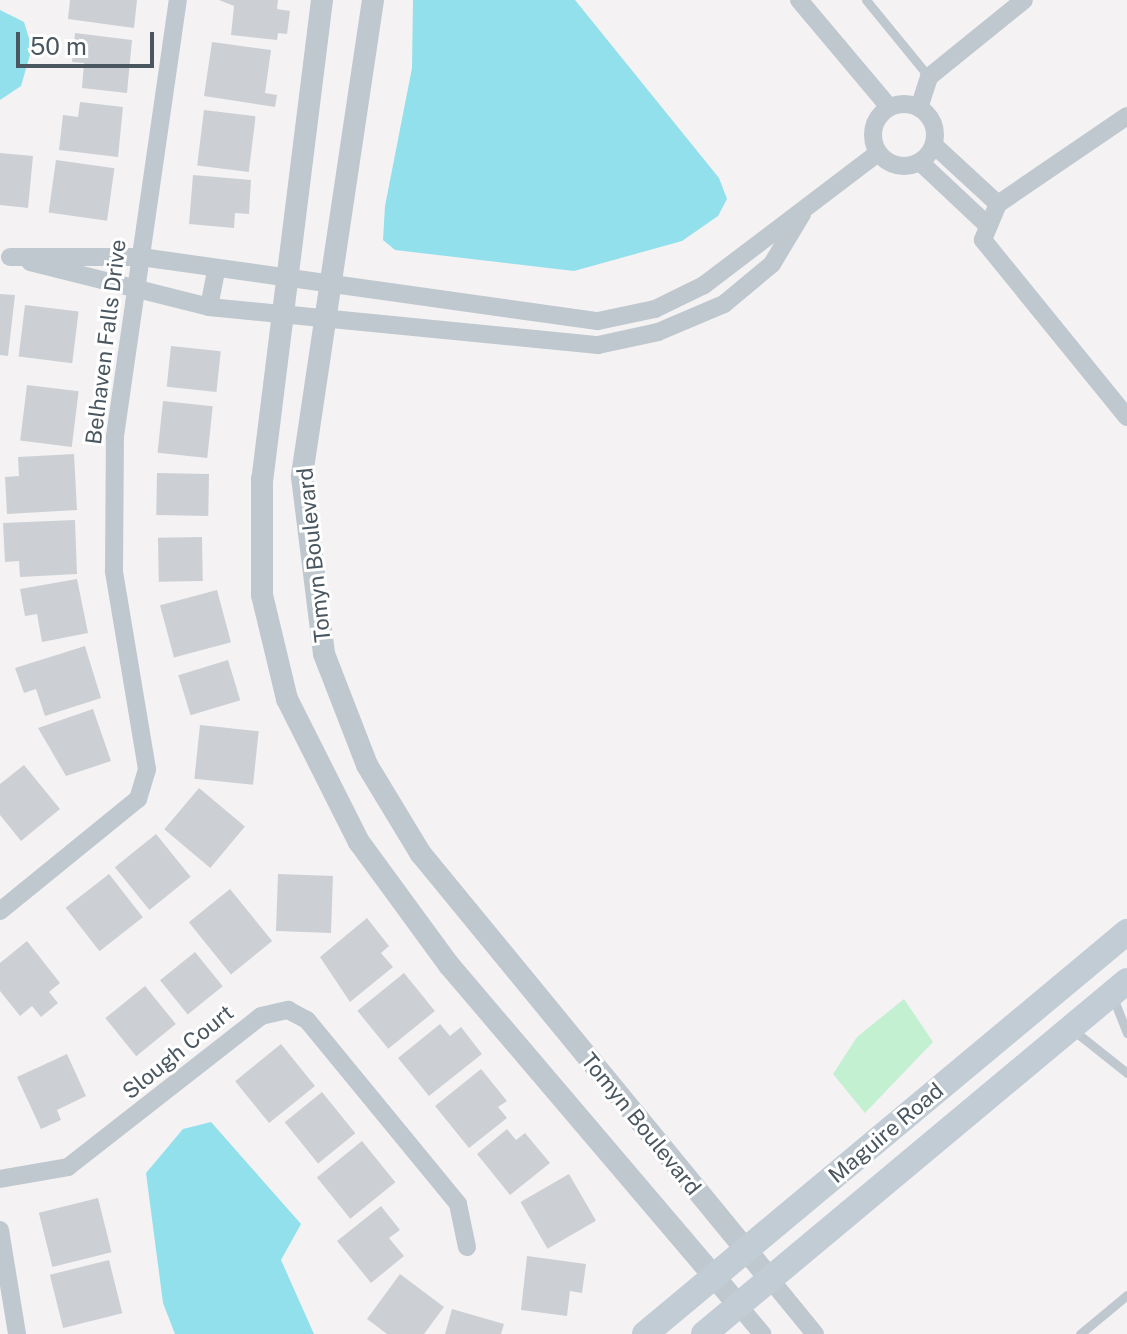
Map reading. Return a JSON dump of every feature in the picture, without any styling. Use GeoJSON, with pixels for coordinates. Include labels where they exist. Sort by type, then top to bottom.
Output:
{"type":"FeatureCollection","features":[{"type":"Feature","properties":{"kind":"main road","name":"Maguire Road"},"geometry":{"type":"LineString","coordinates":[[645,1334],[1127,932]]}},
{"type":"Feature","properties":{"kind":"main road","name":"Maguire Road"},"geometry":{"type":"LineString","coordinates":[[704,1334],[1120,988]]}},
{"type":"Feature","properties":{"kind":"street","name":"Belhaven Falls Drive"},"geometry":{"type":"LineString","coordinates":[[0,911],[138,799],[147,769],[114,571],[115,436],[178,0]]}},
{"type":"Feature","properties":{"kind":"street","name":"Tomyn Boulevard"},"geometry":{"type":"LineString","coordinates":[[322,0],[284,281],[262,479],[262,595],[287,699],[359,842],[449,965],[762,1334]]}},
{"type":"Feature","properties":{"kind":"street","name":"Tomyn Boulevard"},"geometry":{"type":"LineString","coordinates":[[373,0],[302,477],[324,654],[367,765],[421,854],[815,1334]]}},
{"type":"Feature","properties":{"kind":"street"},"geometry":{"type":"LineString","coordinates":[[799,0],[889,107],[919,108],[933,122],[934,145],[920,162],[894,165],[878,153],[872,132],[889,107]]}},
{"type":"Feature","properties":{"kind":"street"},"geometry":{"type":"LineString","coordinates":[[919,108],[929,77],[1024,0]]}},
{"type":"Feature","properties":{"kind":"street"},"geometry":{"type":"LineString","coordinates":[[985,223],[998,204],[1127,116]]}},
{"type":"Feature","properties":{"kind":"street"},"geometry":{"type":"LineString","coordinates":[[934,145],[998,204]]}},
{"type":"Feature","properties":{"kind":"street"},"geometry":{"type":"LineString","coordinates":[[5,256],[141,257],[329,288],[598,321],[655,309],[704,285],[878,153]]}},
{"type":"Feature","properties":{"kind":"street"},"geometry":{"type":"LineString","coordinates":[[920,162],[985,223],[991,253],[1127,417]]}},
{"type":"Feature","properties":{"kind":"street"},"geometry":{"type":"LineString","coordinates":[[5,256],[136,294],[209,307],[598,345],[658,332],[724,304],[772,264],[807,204]]}},
{"type":"Feature","properties":{"kind":"street"},"geometry":{"type":"LineString","coordinates":[[209,307],[216,270]]}},
{"type":"Feature","properties":{"kind":"street"},"geometry":{"type":"LineString","coordinates":[[598,321],[598,345]]}},
{"type":"Feature","properties":{"kind":"street","name":"Slough Court"},"geometry":{"type":"LineString","coordinates":[[0,1179],[68,1167],[261,1016],[288,1010],[307,1020],[458,1204],[467,1247]]}},
{"type":"Feature","properties":{"kind":"street"},"geometry":{"type":"LineString","coordinates":[[0,1230],[17,1334]]}},
{"type":"Feature","properties":{"kind":"lane"},"geometry":{"type":"LineString","coordinates":[[866,0],[929,77]]}},
{"type":"Feature","properties":{"kind":"lane"},"geometry":{"type":"LineString","coordinates":[[1120,988],[1127,1033]]}},
{"type":"Feature","properties":{"kind":"lane"},"geometry":{"type":"LineString","coordinates":[[1070,1029],[1127,1073]]}},
{"type":"Feature","properties":{"kind":"lane"},"geometry":{"type":"LineString","coordinates":[[1080,1334],[1127,1295]]}},
{"type":"Feature","properties":{"kind":"green space"},"geometry":{"type":"Polygon","coordinates":[[[904,999],[933,1042],[865,1113],[833,1074],[857,1037],[904,999]]]}},
{"type":"Feature","properties":{"kind":"water"},"geometry":{"type":"Polygon","coordinates":[[[413,0],[575,0],[719,178],[727,199],[718,216],[682,241],[574,271],[395,250],[383,240],[385,206],[412,68],[413,0]]]}},
{"type":"Feature","properties":{"kind":"water"},"geometry":{"type":"Polygon","coordinates":[[[0,10],[24,22],[32,48],[21,86],[0,100],[0,10]]]}},
{"type":"Feature","properties":{"kind":"water"},"geometry":{"type":"Polygon","coordinates":[[[211,1122],[301,1224],[281,1260],[314,1334],[175,1334],[163,1303],[146,1173],[183,1129],[211,1122]]]}},
{"type":"Feature","properties":{"kind":"building"},"geometry":{"type":"Polygon","coordinates":[[[70,0],[137,0],[134,28],[68,19],[70,0]]]}},
{"type":"Feature","properties":{"kind":"building"},"geometry":{"type":"Polygon","coordinates":[[[219,0],[278,0],[277,9],[290,11],[287,34],[278,33],[277,40],[231,35],[234,6],[219,0]]]}},
{"type":"Feature","properties":{"kind":"building"},"geometry":{"type":"Polygon","coordinates":[[[75,33],[132,40],[127,93],[82,88],[84,63],[72,62],[75,33]]]}},
{"type":"Feature","properties":{"kind":"building"},"geometry":{"type":"Polygon","coordinates":[[[212,42],[271,50],[265,93],[277,95],[275,107],[204,96],[212,42]]]}},
{"type":"Feature","properties":{"kind":"building"},"geometry":{"type":"Polygon","coordinates":[[[80,102],[123,107],[118,157],[59,150],[63,115],[78,117],[80,102]]]}},
{"type":"Feature","properties":{"kind":"building"},"geometry":{"type":"Polygon","coordinates":[[[204,110],[256,116],[249,172],[197,166],[204,110]]]}},
{"type":"Feature","properties":{"kind":"building"},"geometry":{"type":"Polygon","coordinates":[[[0,153],[33,156],[28,208],[0,205],[0,153]]]}},
{"type":"Feature","properties":{"kind":"building"},"geometry":{"type":"Polygon","coordinates":[[[56,160],[114,168],[107,221],[49,212],[56,160]]]}},
{"type":"Feature","properties":{"kind":"building"},"geometry":{"type":"Polygon","coordinates":[[[193,175],[251,180],[249,214],[235,213],[234,228],[189,224],[193,175]]]}},
{"type":"Feature","properties":{"kind":"building"},"geometry":{"type":"Polygon","coordinates":[[[0,294],[15,295],[8,356],[0,355],[0,294]]]}},
{"type":"Feature","properties":{"kind":"building"},"geometry":{"type":"Polygon","coordinates":[[[25,305],[79,312],[72,363],[19,357],[25,305]]]}},
{"type":"Feature","properties":{"kind":"building"},"geometry":{"type":"Polygon","coordinates":[[[171,346],[221,351],[216,392],[167,387],[171,346]]]}},
{"type":"Feature","properties":{"kind":"building"},"geometry":{"type":"Polygon","coordinates":[[[27,385],[79,391],[72,447],[20,441],[27,385]]]}},
{"type":"Feature","properties":{"kind":"building"},"geometry":{"type":"Polygon","coordinates":[[[163,401],[213,406],[207,458],[158,453],[163,401]]]}},
{"type":"Feature","properties":{"kind":"building"},"geometry":{"type":"Polygon","coordinates":[[[74,454],[77,510],[7,514],[5,477],[19,476],[18,457],[74,454]]]}},
{"type":"Feature","properties":{"kind":"building"},"geometry":{"type":"Polygon","coordinates":[[[157,473],[209,474],[208,516],[156,515],[157,473]]]}},
{"type":"Feature","properties":{"kind":"building"},"geometry":{"type":"Polygon","coordinates":[[[75,520],[77,574],[20,577],[19,561],[5,562],[3,523],[75,520]]]}},
{"type":"Feature","properties":{"kind":"building"},"geometry":{"type":"Polygon","coordinates":[[[202,537],[203,581],[159,582],[158,538],[202,537]]]}},
{"type":"Feature","properties":{"kind":"building"},"geometry":{"type":"Polygon","coordinates":[[[77,579],[88,633],[42,642],[37,614],[25,616],[20,589],[77,579]]]}},
{"type":"Feature","properties":{"kind":"building"},"geometry":{"type":"Polygon","coordinates":[[[217,590],[231,642],[174,657],[160,605],[217,590]]]}},
{"type":"Feature","properties":{"kind":"building"},"geometry":{"type":"Polygon","coordinates":[[[85,646],[101,698],[45,716],[36,689],[24,693],[15,668],[85,646]]]}},
{"type":"Feature","properties":{"kind":"building"},"geometry":{"type":"Polygon","coordinates":[[[228,660],[240,700],[191,715],[178,675],[228,660]]]}},
{"type":"Feature","properties":{"kind":"building"},"geometry":{"type":"Polygon","coordinates":[[[93,709],[111,761],[66,776],[38,728],[93,709]]]}},
{"type":"Feature","properties":{"kind":"building"},"geometry":{"type":"Polygon","coordinates":[[[200,725],[259,731],[253,785],[194,779],[200,725]]]}},
{"type":"Feature","properties":{"kind":"building"},"geometry":{"type":"Polygon","coordinates":[[[24,765],[60,809],[21,841],[0,815],[0,784],[24,765]]]}},
{"type":"Feature","properties":{"kind":"building"},"geometry":{"type":"Polygon","coordinates":[[[199,788],[245,827],[210,868],[164,829],[199,788]]]}},
{"type":"Feature","properties":{"kind":"building"},"geometry":{"type":"Polygon","coordinates":[[[156,834],[191,877],[149,910],[115,867],[156,834]]]}},
{"type":"Feature","properties":{"kind":"building"},"geometry":{"type":"Polygon","coordinates":[[[109,874],[143,917],[100,951],[66,908],[109,874]]]}},
{"type":"Feature","properties":{"kind":"building"},"geometry":{"type":"Polygon","coordinates":[[[278,874],[333,876],[331,933],[276,931],[278,874]]]}},
{"type":"Feature","properties":{"kind":"building"},"geometry":{"type":"Polygon","coordinates":[[[230,889],[272,941],[231,974],[189,922],[230,889]]]}},
{"type":"Feature","properties":{"kind":"building"},"geometry":{"type":"Polygon","coordinates":[[[367,918],[389,946],[381,953],[393,967],[350,1002],[320,957],[367,918]]]}},
{"type":"Feature","properties":{"kind":"building"},"geometry":{"type":"Polygon","coordinates":[[[27,941],[60,983],[49,992],[58,1003],[41,1017],[32,1006],[20,1016],[0,991],[0,963],[27,941]]]}},
{"type":"Feature","properties":{"kind":"building"},"geometry":{"type":"Polygon","coordinates":[[[195,952],[223,986],[188,1015],[160,980],[195,952]]]}},
{"type":"Feature","properties":{"kind":"building"},"geometry":{"type":"Polygon","coordinates":[[[404,973],[435,1011],[388,1049],[357,1011],[404,973]]]}},
{"type":"Feature","properties":{"kind":"building"},"geometry":{"type":"Polygon","coordinates":[[[145,986],[176,1024],[136,1056],[105,1018],[145,986]]]}},
{"type":"Feature","properties":{"kind":"building"},"geometry":{"type":"Polygon","coordinates":[[[440,1024],[450,1036],[461,1027],[482,1054],[429,1096],[398,1058],[440,1024]]]}},
{"type":"Feature","properties":{"kind":"building"},"geometry":{"type":"Polygon","coordinates":[[[281,1044],[315,1086],[269,1123],[235,1081],[281,1044]]]}},
{"type":"Feature","properties":{"kind":"building"},"geometry":{"type":"Polygon","coordinates":[[[67,1054],[86,1096],[57,1110],[61,1120],[41,1129],[17,1077],[67,1054]]]}},
{"type":"Feature","properties":{"kind":"building"},"geometry":{"type":"Polygon","coordinates":[[[481,1069],[507,1101],[498,1107],[507,1118],[469,1148],[435,1106],[481,1069]]]}},
{"type":"Feature","properties":{"kind":"building"},"geometry":{"type":"Polygon","coordinates":[[[322,1092],[355,1133],[318,1163],[285,1122],[322,1092]]]}},
{"type":"Feature","properties":{"kind":"building"},"geometry":{"type":"Polygon","coordinates":[[[507,1129],[516,1140],[525,1133],[550,1163],[510,1195],[477,1154],[507,1129]]]}},
{"type":"Feature","properties":{"kind":"building"},"geometry":{"type":"Polygon","coordinates":[[[362,1141],[395,1182],[350,1219],[317,1178],[362,1141]]]}},
{"type":"Feature","properties":{"kind":"building"},"geometry":{"type":"Polygon","coordinates":[[[569,1174],[596,1221],[548,1249],[521,1202],[569,1174]]]}},
{"type":"Feature","properties":{"kind":"building"},"geometry":{"type":"Polygon","coordinates":[[[98,1198],[112,1252],[52,1267],[39,1213],[98,1198]]]}},
{"type":"Feature","properties":{"kind":"building"},"geometry":{"type":"Polygon","coordinates":[[[381,1206],[400,1230],[389,1238],[404,1256],[371,1283],[337,1241],[381,1206]]]}},
{"type":"Feature","properties":{"kind":"building"},"geometry":{"type":"Polygon","coordinates":[[[527,1256],[586,1264],[582,1293],[570,1291],[567,1316],[521,1310],[527,1256]]]}},
{"type":"Feature","properties":{"kind":"building"},"geometry":{"type":"Polygon","coordinates":[[[109,1260],[122,1313],[63,1328],[50,1275],[109,1260]]]}},
{"type":"Feature","properties":{"kind":"building"},"geometry":{"type":"Polygon","coordinates":[[[400,1274],[444,1307],[424,1334],[387,1334],[367,1319],[400,1274]]]}},
{"type":"Feature","properties":{"kind":"building"},"geometry":{"type":"Polygon","coordinates":[[[452,1309],[504,1324],[501,1334],[445,1334],[452,1309]]]}}]}
